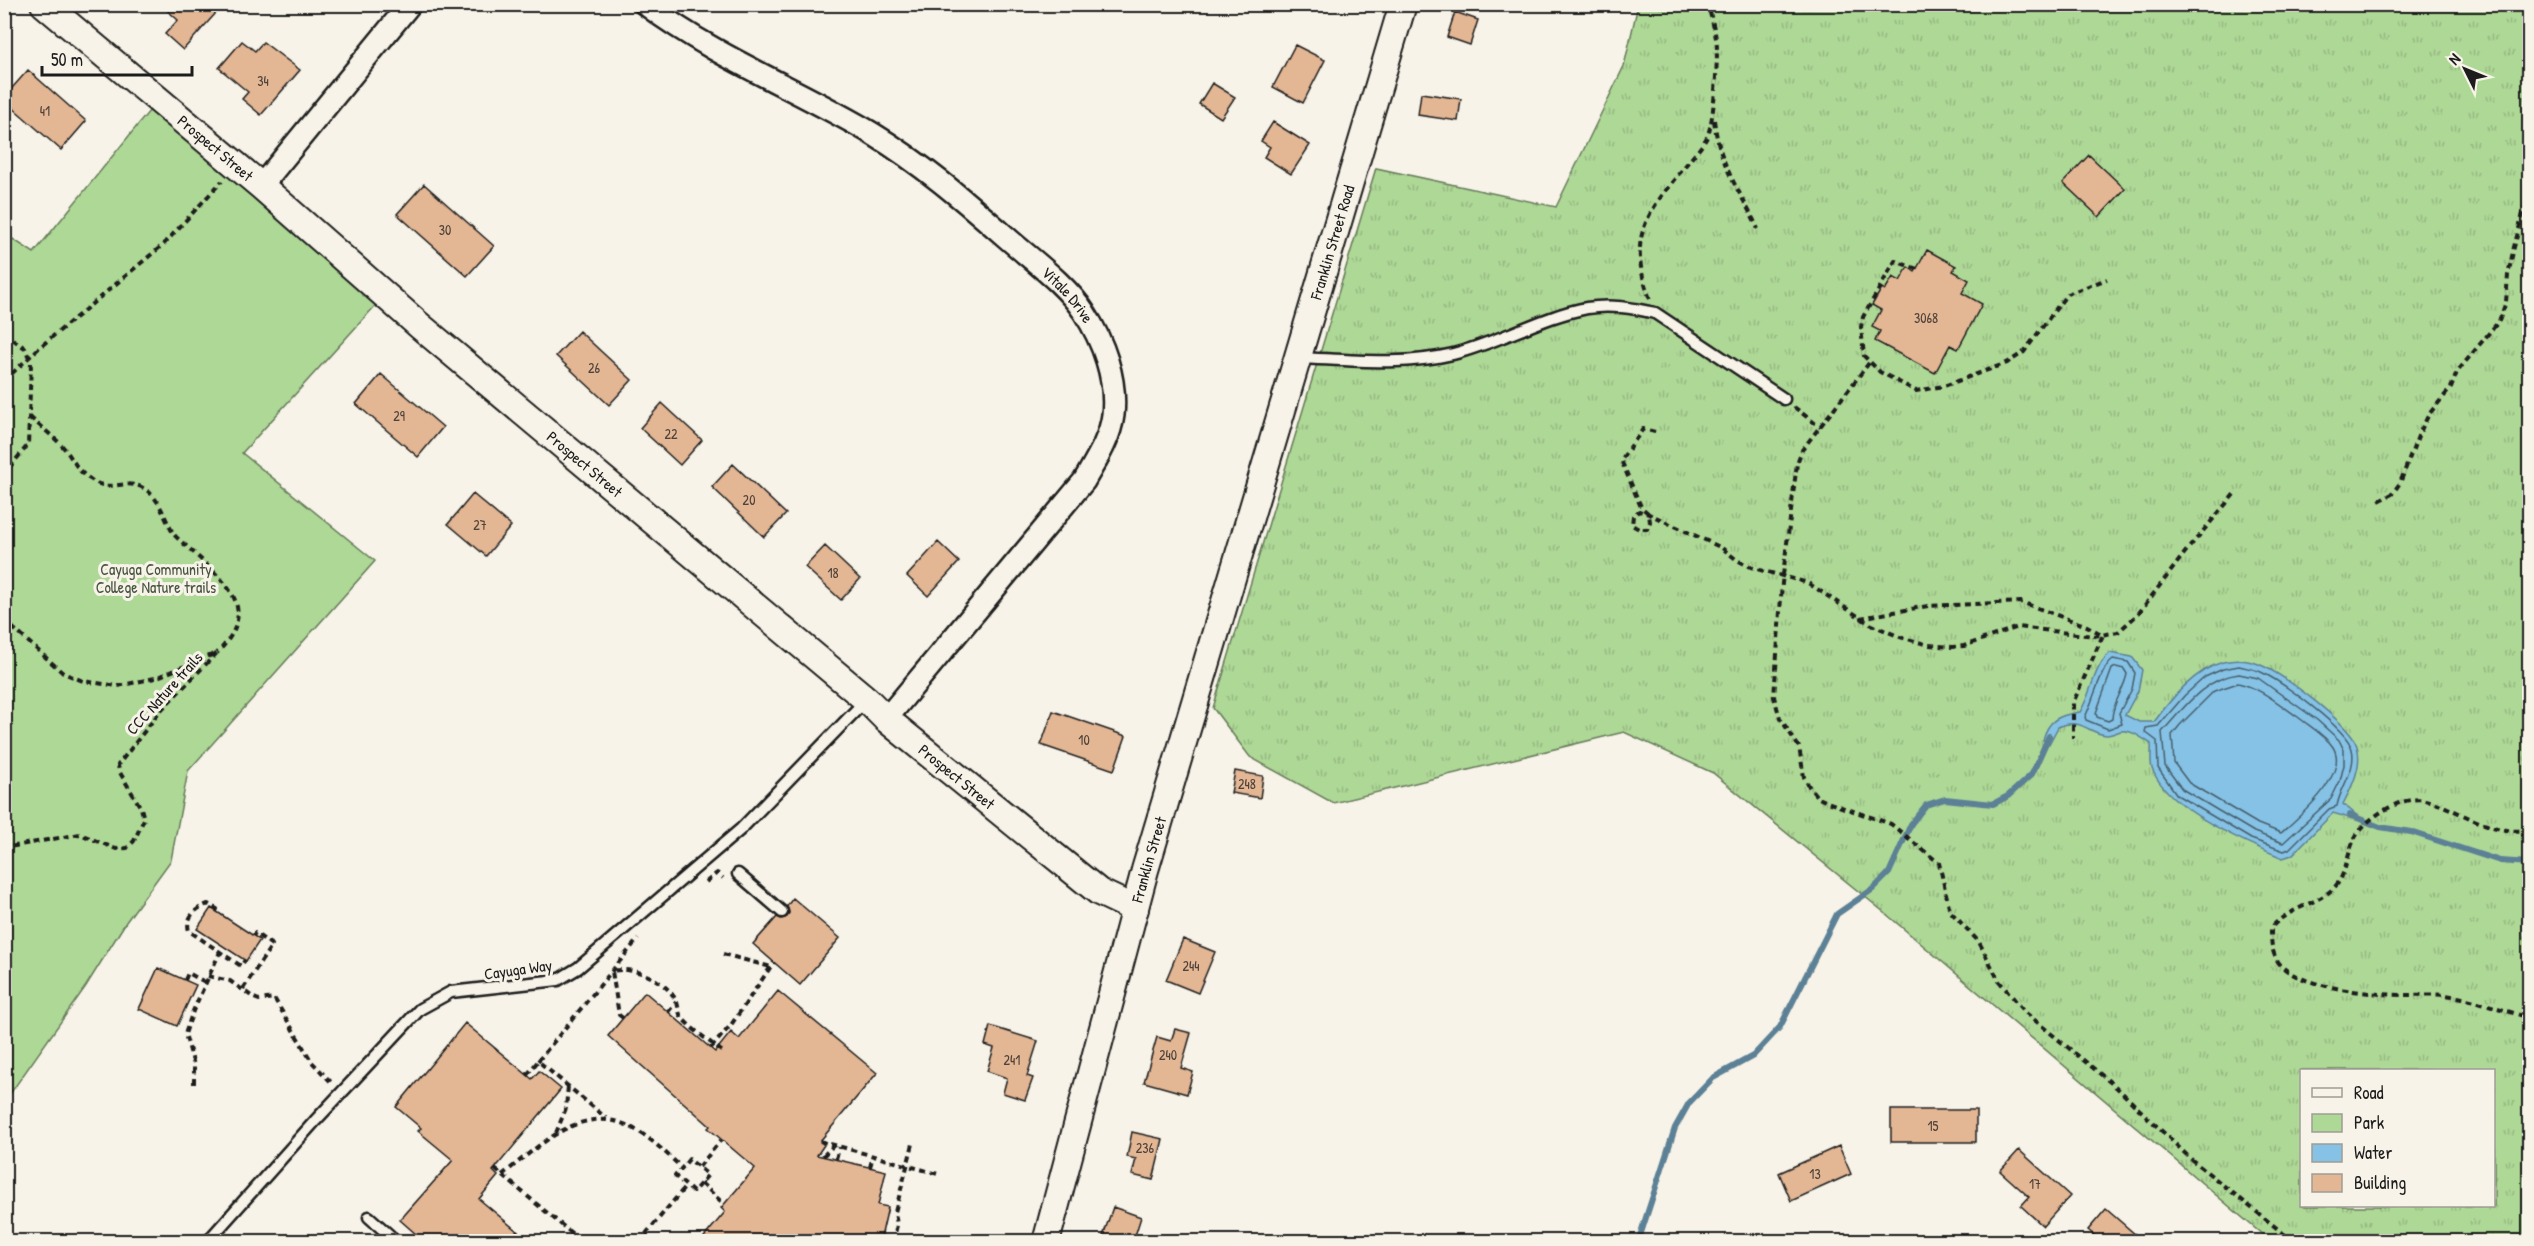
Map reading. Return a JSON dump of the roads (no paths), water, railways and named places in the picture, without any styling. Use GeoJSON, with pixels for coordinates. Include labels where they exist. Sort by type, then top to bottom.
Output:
{"type":"FeatureCollection","features":[{"type":"Feature","properties":{"kind":"street","name":"Prospect Street"},"geometry":{"type":"LineString","coordinates":[[44,4],[261,186],[420,326],[867,700],[886,719],[1099,891],[1135,909]]}},
{"type":"Feature","properties":{"kind":"street"},"geometry":{"type":"LineString","coordinates":[[261,186],[410,4]]}},
{"type":"Feature","properties":{"kind":"street","name":"Vitale Drive"},"geometry":{"type":"LineString","coordinates":[[645,4],[712,50],[873,134],[938,179],[1046,272],[1083,310],[1103,345],[1111,380],[1113,415],[1103,448],[1084,481],[886,719]]}},
{"type":"Feature","properties":{"kind":"street","name":"Franklin Street Road"},"geometry":{"type":"LineString","coordinates":[[1261,482],[1403,4]]}},
{"type":"Feature","properties":{"kind":"street","name":"Franklin Street"},"geometry":{"type":"LineString","coordinates":[[1047,1242],[1135,909],[1261,482]]}},
{"type":"Feature","properties":{"kind":"lane"},"geometry":{"type":"LineString","coordinates":[[1299,358],[1416,361],[1454,354],[1511,336],[1567,313],[1588,308],[1631,308],[1655,313],[1784,399]]}},
{"type":"Feature","properties":{"kind":"lane","name":"Cayuga Way"},"geometry":{"type":"LineString","coordinates":[[207,1242],[420,1009],[452,992],[558,980],[578,968],[741,829],[867,700]]}},
{"type":"Feature","properties":{"kind":"lane"},"geometry":{"type":"LineString","coordinates":[[738,874],[782,912]]}},
{"type":"Feature","properties":{"kind":"lane"},"geometry":{"type":"LineString","coordinates":[[369,1218],[397,1242]]}},
{"type":"Feature","properties":{"kind":"water"},"geometry":{"type":"Polygon","coordinates":[[[2110,653],[2132,657],[2142,670],[2138,691],[2125,715],[2139,722],[2154,722],[2193,678],[2212,666],[2238,660],[2254,662],[2273,671],[2316,702],[2352,737],[2357,746],[2359,761],[2353,783],[2343,804],[2359,817],[2356,820],[2333,813],[2292,855],[2283,858],[2230,834],[2175,799],[2153,771],[2151,744],[2133,733],[2121,731],[2107,735],[2079,725],[2067,724],[2058,727],[2049,744],[2043,740],[2048,727],[2056,719],[2080,712],[2100,665],[2110,653]]]}},
{"type":"Feature","properties":{"kind":"waterway"},"geometry":{"type":"LineString","coordinates":[[1638,1242],[1675,1128],[1689,1103],[1713,1078],[1753,1056],[1780,1027],[1837,914],[1873,889],[1889,873],[1911,824],[1926,805],[1945,799],[1993,804],[2008,796],[2032,774],[2049,736]]}},
{"type":"Feature","properties":{"kind":"waterway"},"geometry":{"type":"LineString","coordinates":[[2350,815],[2380,827],[2411,832],[2500,861],[2530,863]]}},
{"type":"Feature","properties":{"kind":"park label","name":"Cayuga Community College Nature trails"},"geometry":{"type":"Point","coordinates":[156,578]}}]}
